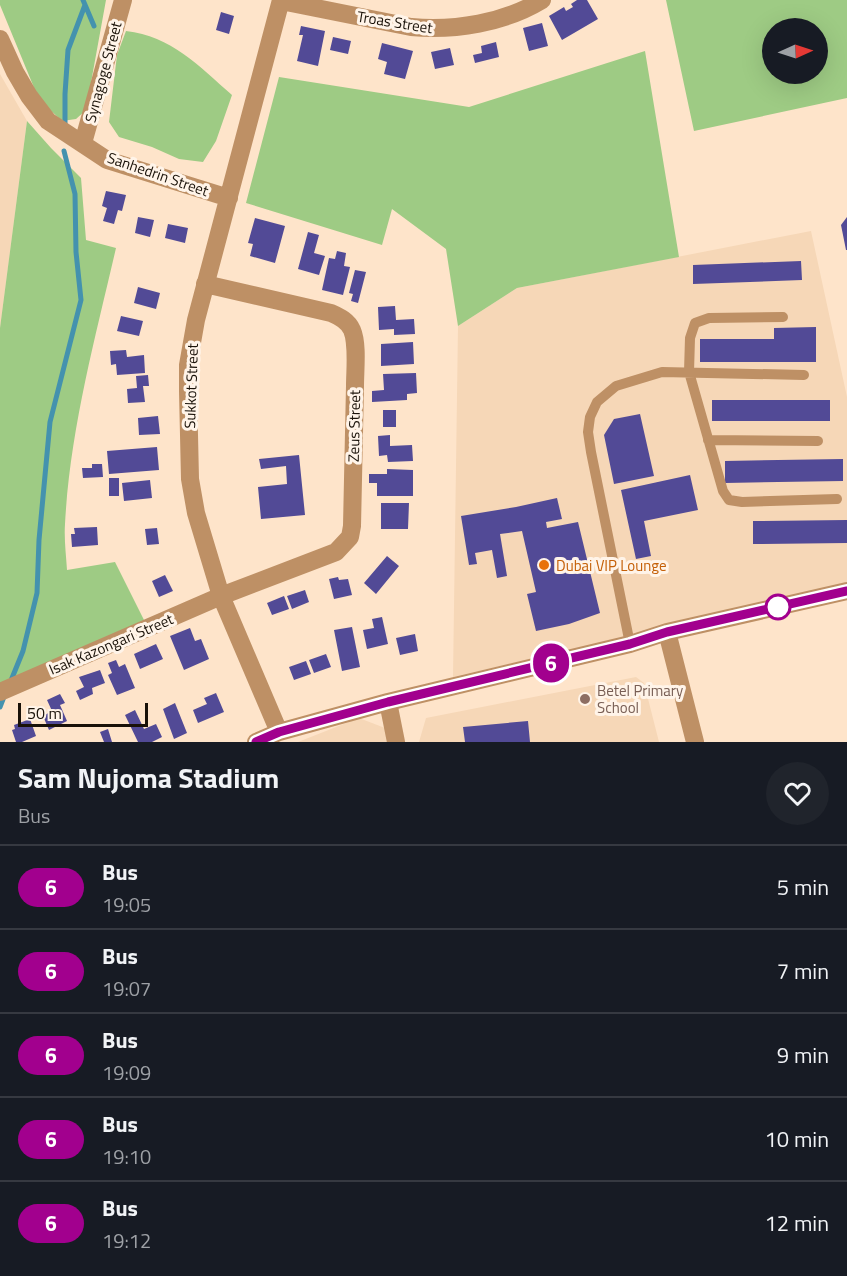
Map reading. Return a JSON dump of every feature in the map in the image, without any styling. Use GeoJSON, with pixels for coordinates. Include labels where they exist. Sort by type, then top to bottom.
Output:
{"type":"FeatureCollection","features":[{"type":"Feature","properties":{"kind":"street","name":"Synagoge Street"},"geometry":{"type":"LineString","coordinates":[[83,143],[123,0]]}},
{"type":"Feature","properties":{"kind":"street","name":"Troas Street"},"geometry":{"type":"LineString","coordinates":[[281,0],[427,29],[492,20],[519,12],[542,0]]}},
{"type":"Feature","properties":{"kind":"street","name":"Sukkot Street"},"geometry":{"type":"LineString","coordinates":[[279,732],[221,596],[196,513],[190,479],[188,391],[189,365],[196,320],[281,0]]}},
{"type":"Feature","properties":{"kind":"street","name":"Sanhedrin Street"},"geometry":{"type":"LineString","coordinates":[[0,39],[28,96],[48,121],[107,160],[229,198]]}},
{"type":"Feature","properties":{"kind":"street","name":"Zeus Street"},"geometry":{"type":"LineString","coordinates":[[205,284],[341,317],[352,328],[355,339],[350,537],[336,552],[221,596]]}},
{"type":"Feature","properties":{"kind":"street"},"geometry":{"type":"LineString","coordinates":[[256,742],[279,732],[388,702],[630,644],[667,632],[847,591]]}},
{"type":"Feature","properties":{"kind":"street","name":"Isak Kazongari Street"},"geometry":{"type":"LineString","coordinates":[[0,692],[221,596]]}},
{"type":"Feature","properties":{"kind":"street"},"geometry":{"type":"LineString","coordinates":[[667,632],[695,742]]}},
{"type":"Feature","properties":{"kind":"street"},"geometry":{"type":"LineString","coordinates":[[388,702],[396,742]]}},
{"type":"Feature","properties":{"kind":"lane"},"geometry":{"type":"LineString","coordinates":[[783,317],[709,318],[695,323],[690,338],[689,372],[723,491],[729,501],[742,502],[837,499]]}},
{"type":"Feature","properties":{"kind":"lane"},"geometry":{"type":"LineString","coordinates":[[630,644],[588,432],[590,417],[597,402],[616,386],[662,372],[804,375]]}},
{"type":"Feature","properties":{"kind":"lane"},"geometry":{"type":"LineString","coordinates":[[708,440],[818,441]]}},
{"type":"Feature","properties":{"kind":"shaded area"},"geometry":{"type":"Polygon","coordinates":[[[0,74],[27,121],[0,328],[0,74]]]}},
{"type":"Feature","properties":{"kind":"shaded area"},"geometry":{"type":"Polygon","coordinates":[[[811,231],[847,397],[847,586],[453,677],[458,326],[517,288],[811,231]]]}},
{"type":"Feature","properties":{"kind":"shaded area","name":"Betel Primary School"},"geometry":{"type":"Polygon","coordinates":[[[636,677],[644,683],[659,742],[419,742],[426,718],[636,677]]]}},
{"type":"Feature","properties":{"kind":"shaded area"},"geometry":{"type":"Polygon","coordinates":[[[359,718],[385,728],[387,742],[298,742],[359,718]]]}},
{"type":"Feature","properties":{"kind":"green space"},"geometry":{"type":"Polygon","coordinates":[[[0,0],[106,0],[86,110],[76,119],[62,121],[48,108],[35,90],[0,5],[0,0]]]}},
{"type":"Feature","properties":{"kind":"green space"},"geometry":{"type":"Polygon","coordinates":[[[666,0],[847,0],[847,98],[694,131],[666,0]]]}},
{"type":"Feature","properties":{"kind":"green space"},"geometry":{"type":"Polygon","coordinates":[[[126,31],[157,39],[171,46],[196,63],[232,95],[216,141],[203,162],[179,159],[152,147],[119,137],[109,122],[117,55],[126,31]]]}},
{"type":"Feature","properties":{"kind":"green space"},"geometry":{"type":"Polygon","coordinates":[[[645,51],[679,257],[517,288],[458,326],[446,249],[392,209],[382,245],[246,203],[279,77],[469,107],[645,51]]]}},
{"type":"Feature","properties":{"kind":"green space"},"geometry":{"type":"Polygon","coordinates":[[[27,121],[81,178],[86,240],[116,248],[84,385],[72,454],[65,524],[67,570],[115,562],[148,628],[0,692],[0,328],[27,121]]]}},
{"type":"Feature","properties":{"kind":"building"},"geometry":{"type":"Polygon","coordinates":[[[577,0],[587,0],[598,19],[562,40],[549,16],[564,7],[566,11],[573,7],[571,4],[577,0]]]}},
{"type":"Feature","properties":{"kind":"building"},"geometry":{"type":"Polygon","coordinates":[[[221,12],[234,16],[229,34],[216,30],[221,12]]]}},
{"type":"Feature","properties":{"kind":"building"},"geometry":{"type":"Polygon","coordinates":[[[542,23],[548,46],[529,51],[523,28],[542,23]]]}},
{"type":"Feature","properties":{"kind":"building"},"geometry":{"type":"Polygon","coordinates":[[[301,26],[325,31],[318,66],[297,61],[303,35],[299,35],[301,26]]]}},
{"type":"Feature","properties":{"kind":"building"},"geometry":{"type":"Polygon","coordinates":[[[333,37],[351,41],[348,54],[330,50],[333,37]]]}},
{"type":"Feature","properties":{"kind":"building"},"geometry":{"type":"Polygon","coordinates":[[[496,42],[499,57],[475,63],[473,55],[482,53],[481,46],[496,42]]]}},
{"type":"Feature","properties":{"kind":"building"},"geometry":{"type":"Polygon","coordinates":[[[382,43],[413,51],[405,79],[384,74],[387,62],[378,59],[382,43]]]}},
{"type":"Feature","properties":{"kind":"building"},"geometry":{"type":"Polygon","coordinates":[[[450,48],[454,65],[435,69],[431,52],[450,48]]]}},
{"type":"Feature","properties":{"kind":"building"},"geometry":{"type":"Polygon","coordinates":[[[106,191],[126,195],[122,211],[118,210],[114,224],[103,221],[107,208],[102,206],[106,191]]]}},
{"type":"Feature","properties":{"kind":"building"},"geometry":{"type":"Polygon","coordinates":[[[138,217],[154,220],[150,237],[135,233],[138,217]]]}},
{"type":"Feature","properties":{"kind":"building"},"geometry":{"type":"Polygon","coordinates":[[[847,217],[847,250],[846,250],[841,225],[847,217]]]}},
{"type":"Feature","properties":{"kind":"building"},"geometry":{"type":"Polygon","coordinates":[[[255,218],[285,226],[275,263],[250,256],[253,244],[248,243],[255,218]]]}},
{"type":"Feature","properties":{"kind":"building"},"geometry":{"type":"Polygon","coordinates":[[[168,224],[188,228],[185,243],[165,238],[168,224]]]}},
{"type":"Feature","properties":{"kind":"building"},"geometry":{"type":"Polygon","coordinates":[[[308,232],[319,235],[314,253],[325,256],[319,275],[298,269],[308,232]]]}},
{"type":"Feature","properties":{"kind":"building"},"geometry":{"type":"Polygon","coordinates":[[[337,251],[346,253],[344,266],[350,267],[343,295],[322,290],[329,258],[335,259],[337,251]]]}},
{"type":"Feature","properties":{"kind":"building"},"geometry":{"type":"Polygon","coordinates":[[[801,261],[802,280],[693,284],[693,265],[801,261]]]}},
{"type":"Feature","properties":{"kind":"building"},"geometry":{"type":"Polygon","coordinates":[[[355,270],[366,272],[358,303],[351,301],[353,294],[349,293],[355,270]]]}},
{"type":"Feature","properties":{"kind":"building"},"geometry":{"type":"Polygon","coordinates":[[[138,287],[160,293],[156,309],[134,303],[138,287]]]}},
{"type":"Feature","properties":{"kind":"building"},"geometry":{"type":"Polygon","coordinates":[[[395,306],[396,320],[414,319],[415,334],[394,335],[394,329],[379,330],[378,307],[395,306]]]}},
{"type":"Feature","properties":{"kind":"building"},"geometry":{"type":"Polygon","coordinates":[[[121,316],[143,321],[139,336],[117,331],[121,316]]]}},
{"type":"Feature","properties":{"kind":"building"},"geometry":{"type":"Polygon","coordinates":[[[816,327],[816,362],[700,362],[700,339],[774,339],[774,328],[816,327]]]}},
{"type":"Feature","properties":{"kind":"building"},"geometry":{"type":"Polygon","coordinates":[[[413,342],[414,364],[381,366],[381,344],[413,342]]]}},
{"type":"Feature","properties":{"kind":"building"},"geometry":{"type":"Polygon","coordinates":[[[126,350],[127,357],[144,355],[145,373],[117,375],[116,364],[111,365],[110,351],[126,350]]]}},
{"type":"Feature","properties":{"kind":"building"},"geometry":{"type":"Polygon","coordinates":[[[416,373],[417,393],[407,394],[407,400],[372,402],[372,391],[384,390],[383,374],[416,373]]]}},
{"type":"Feature","properties":{"kind":"building"},"geometry":{"type":"Polygon","coordinates":[[[148,375],[149,386],[143,386],[145,402],[128,403],[127,389],[137,388],[136,376],[148,375]]]}},
{"type":"Feature","properties":{"kind":"building"},"geometry":{"type":"Polygon","coordinates":[[[712,400],[830,400],[830,421],[712,421],[712,400]]]}},
{"type":"Feature","properties":{"kind":"building"},"geometry":{"type":"Polygon","coordinates":[[[383,410],[396,410],[396,427],[383,427],[383,410]]]}},
{"type":"Feature","properties":{"kind":"building"},"geometry":{"type":"Polygon","coordinates":[[[640,414],[654,476],[614,484],[604,435],[614,419],[640,414]]]}},
{"type":"Feature","properties":{"kind":"building"},"geometry":{"type":"Polygon","coordinates":[[[158,416],[160,434],[139,435],[138,418],[158,416]]]}},
{"type":"Feature","properties":{"kind":"building"},"geometry":{"type":"Polygon","coordinates":[[[390,435],[390,446],[412,445],[413,461],[388,462],[387,455],[379,456],[378,436],[390,435]]]}},
{"type":"Feature","properties":{"kind":"building"},"geometry":{"type":"Polygon","coordinates":[[[157,447],[159,470],[109,474],[107,451],[157,447]]]}},
{"type":"Feature","properties":{"kind":"building"},"geometry":{"type":"Polygon","coordinates":[[[299,455],[305,515],[261,519],[258,487],[287,484],[286,466],[261,469],[259,459],[299,455]]]}},
{"type":"Feature","properties":{"kind":"building"},"geometry":{"type":"Polygon","coordinates":[[[843,459],[843,481],[725,483],[725,461],[843,459]]]}},
{"type":"Feature","properties":{"kind":"building"},"geometry":{"type":"Polygon","coordinates":[[[92,464],[102,464],[103,477],[83,478],[82,468],[92,468],[92,464]]]}},
{"type":"Feature","properties":{"kind":"building"},"geometry":{"type":"Polygon","coordinates":[[[387,469],[413,470],[413,496],[377,496],[377,483],[369,483],[369,474],[387,474],[387,469]]]}},
{"type":"Feature","properties":{"kind":"building"},"geometry":{"type":"Polygon","coordinates":[[[690,475],[698,510],[644,521],[651,556],[636,559],[621,490],[690,475]]]}},
{"type":"Feature","properties":{"kind":"building"},"geometry":{"type":"Polygon","coordinates":[[[109,478],[119,478],[119,496],[109,496],[109,478]]]}},
{"type":"Feature","properties":{"kind":"building"},"geometry":{"type":"Polygon","coordinates":[[[150,480],[152,498],[124,501],[122,483],[150,480]]]}},
{"type":"Feature","properties":{"kind":"building"},"geometry":{"type":"Polygon","coordinates":[[[557,498],[562,519],[546,522],[547,528],[578,522],[600,613],[569,624],[536,631],[527,594],[536,592],[522,531],[500,534],[507,576],[497,578],[492,550],[475,553],[477,564],[469,565],[461,516],[557,498]]]}},
{"type":"Feature","properties":{"kind":"building"},"geometry":{"type":"Polygon","coordinates":[[[381,503],[409,503],[408,529],[381,529],[381,503]]]}},
{"type":"Feature","properties":{"kind":"building"},"geometry":{"type":"Polygon","coordinates":[[[847,520],[847,543],[753,544],[753,521],[847,520]]]}},
{"type":"Feature","properties":{"kind":"building"},"geometry":{"type":"Polygon","coordinates":[[[97,527],[98,545],[72,547],[71,534],[75,534],[74,528],[97,527]]]}},
{"type":"Feature","properties":{"kind":"building"},"geometry":{"type":"Polygon","coordinates":[[[157,528],[159,544],[147,545],[145,529],[157,528]]]}},
{"type":"Feature","properties":{"kind":"building"},"geometry":{"type":"Polygon","coordinates":[[[387,556],[399,566],[376,594],[364,583],[387,556]]]}},
{"type":"Feature","properties":{"kind":"building"},"geometry":{"type":"Polygon","coordinates":[[[165,575],[173,591],[159,597],[152,581],[165,575]]]}},
{"type":"Feature","properties":{"kind":"building"},"geometry":{"type":"Polygon","coordinates":[[[338,577],[339,580],[348,579],[352,595],[334,599],[329,579],[338,577]]]}},
{"type":"Feature","properties":{"kind":"building"},"geometry":{"type":"Polygon","coordinates":[[[305,590],[309,602],[292,609],[287,596],[305,590]]]}},
{"type":"Feature","properties":{"kind":"building"},"geometry":{"type":"Polygon","coordinates":[[[284,596],[289,609],[272,615],[267,603],[284,596]]]}},
{"type":"Feature","properties":{"kind":"building"},"geometry":{"type":"Polygon","coordinates":[[[382,617],[388,644],[367,649],[363,630],[374,628],[372,619],[382,617]]]}},
{"type":"Feature","properties":{"kind":"building"},"geometry":{"type":"Polygon","coordinates":[[[352,627],[360,667],[342,671],[334,630],[352,627]]]}},
{"type":"Feature","properties":{"kind":"building"},"geometry":{"type":"Polygon","coordinates":[[[190,628],[195,641],[201,639],[209,659],[184,670],[170,636],[190,628]]]}},
{"type":"Feature","properties":{"kind":"building"},"geometry":{"type":"Polygon","coordinates":[[[415,634],[418,651],[400,655],[396,638],[415,634]]]}},
{"type":"Feature","properties":{"kind":"building"},"geometry":{"type":"Polygon","coordinates":[[[156,644],[163,659],[140,669],[134,654],[156,644]]]}},
{"type":"Feature","properties":{"kind":"building"},"geometry":{"type":"Polygon","coordinates":[[[326,654],[331,667],[314,673],[309,660],[326,654]]]}},
{"type":"Feature","properties":{"kind":"building"},"geometry":{"type":"Polygon","coordinates":[[[116,660],[119,667],[125,664],[135,688],[117,695],[108,675],[112,673],[108,663],[116,660]]]}},
{"type":"Feature","properties":{"kind":"building"},"geometry":{"type":"Polygon","coordinates":[[[306,661],[311,674],[294,680],[289,667],[306,661]]]}},
{"type":"Feature","properties":{"kind":"building"},"geometry":{"type":"Polygon","coordinates":[[[100,670],[105,683],[92,688],[93,694],[80,700],[76,691],[84,687],[79,677],[100,670]]]}},
{"type":"Feature","properties":{"kind":"building"},"geometry":{"type":"Polygon","coordinates":[[[216,693],[224,712],[198,723],[193,710],[207,704],[204,698],[216,693]]]}},
{"type":"Feature","properties":{"kind":"building"},"geometry":{"type":"Polygon","coordinates":[[[60,694],[65,703],[60,705],[67,721],[49,730],[43,716],[52,711],[47,700],[60,694]]]}},
{"type":"Feature","properties":{"kind":"building"},"geometry":{"type":"Polygon","coordinates":[[[175,703],[187,733],[174,739],[163,709],[175,703]]]}},
{"type":"Feature","properties":{"kind":"building"},"geometry":{"type":"Polygon","coordinates":[[[135,710],[144,729],[156,724],[162,737],[152,742],[138,742],[125,715],[135,710]]]}},
{"type":"Feature","properties":{"kind":"building"},"geometry":{"type":"Polygon","coordinates":[[[30,719],[36,736],[16,742],[12,730],[15,729],[14,725],[30,719]]]}},
{"type":"Feature","properties":{"kind":"building"},"geometry":{"type":"Polygon","coordinates":[[[528,721],[530,742],[465,742],[463,727],[528,721]]]}},
{"type":"Feature","properties":{"kind":"building"},"geometry":{"type":"Polygon","coordinates":[[[108,729],[112,742],[104,742],[100,732],[108,729]]]}},
{"type":"Feature","properties":{"kind":"waterway"},"geometry":{"type":"LineString","coordinates":[[83,0],[94,26]]}},
{"type":"Feature","properties":{"kind":"waterway"},"geometry":{"type":"LineString","coordinates":[[65,125],[68,50],[85,5]]}},
{"type":"Feature","properties":{"kind":"waterway"},"geometry":{"type":"LineString","coordinates":[[10,683],[23,651],[37,593],[39,540],[50,422],[81,300],[76,252],[75,194],[64,151]]}},
{"type":"Feature","properties":{"kind":"waterway"},"geometry":{"type":"LineString","coordinates":[[0,707],[5,694]]}},
{"type":"Feature","properties":{"kind":"bus line","name":"6"},"geometry":{"type":"LineString","coordinates":[[256,742],[279,732],[388,702],[630,644],[667,632],[847,591]]}},
{"type":"Feature","properties":{"kind":"place","name":"Dubai VIP Lounge"},"geometry":{"type":"Point","coordinates":[544,565]}},
{"type":"Feature","properties":{"kind":"place","name":"Betel Primary School"},"geometry":{"type":"Point","coordinates":[585,699]}}]}
